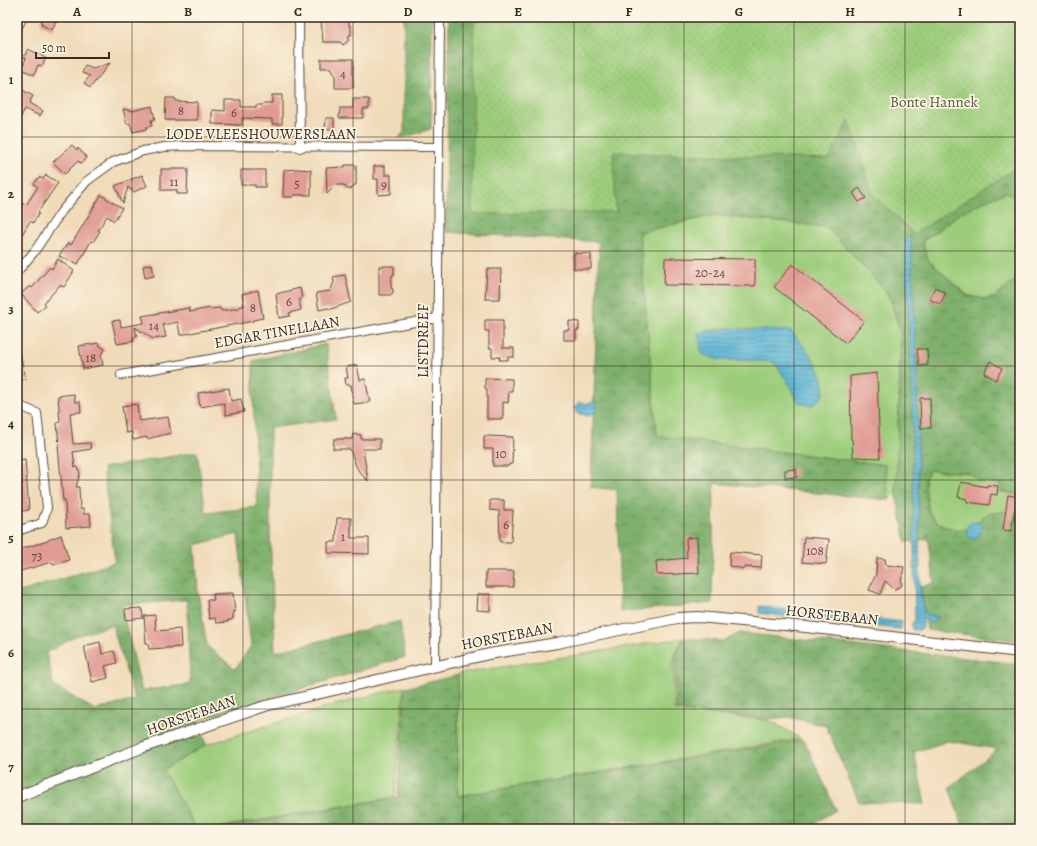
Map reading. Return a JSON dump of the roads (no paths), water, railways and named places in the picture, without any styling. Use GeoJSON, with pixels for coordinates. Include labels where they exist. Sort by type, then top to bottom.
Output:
{"type":"FeatureCollection","features":[{"type":"Feature","properties":{"kind":"street"},"geometry":{"type":"LineString","coordinates":[[17,28],[23,17]]}},
{"type":"Feature","properties":{"kind":"street"},"geometry":{"type":"LineString","coordinates":[[299,17],[300,148]]}},
{"type":"Feature","properties":{"kind":"street","name":"LISTDREEF"},"geometry":{"type":"LineString","coordinates":[[434,666],[440,17]]}},
{"type":"Feature","properties":{"kind":"street","name":"LODE VLEESHOUWERSLAAN"},"geometry":{"type":"LineString","coordinates":[[17,272],[34,252],[61,212],[87,180],[113,162],[143,151],[164,147],[184,146],[438,148]]}},
{"type":"Feature","properties":{"kind":"street","name":"EDGAR TINELLAAN"},"geometry":{"type":"LineString","coordinates":[[122,375],[437,318]]}},
{"type":"Feature","properties":{"kind":"street"},"geometry":{"type":"LineString","coordinates":[[17,407],[20,406],[37,413],[47,508],[42,523],[17,531]]}},
{"type":"Feature","properties":{"kind":"street","name":"HORSTEBAAN"},"geometry":{"type":"LineString","coordinates":[[17,797],[141,748],[266,706],[488,654],[557,643],[632,626],[677,618],[698,617],[814,628],[1020,652]]}},
{"type":"Feature","properties":{"kind":"water"},"geometry":{"type":"Polygon","coordinates":[[[911,235],[917,380],[920,583],[923,611],[928,615],[939,616],[932,623],[923,619],[923,627],[920,630],[912,630],[912,623],[915,621],[912,394],[905,247],[906,240],[911,235]]]}},
{"type":"Feature","properties":{"kind":"water"},"geometry":{"type":"Polygon","coordinates":[[[725,328],[791,331],[803,345],[820,373],[824,391],[821,398],[811,406],[798,402],[788,382],[774,362],[719,360],[702,354],[698,333],[725,328]]]}},
{"type":"Feature","properties":{"kind":"water"},"geometry":{"type":"Polygon","coordinates":[[[579,402],[587,404],[596,402],[596,413],[588,416],[577,413],[574,408],[579,402]]]}},
{"type":"Feature","properties":{"kind":"water"},"geometry":{"type":"Polygon","coordinates":[[[972,522],[980,523],[983,527],[978,537],[973,540],[967,535],[968,525],[972,522]]]}},
{"type":"Feature","properties":{"kind":"water"},"geometry":{"type":"Polygon","coordinates":[[[759,606],[793,611],[791,617],[759,613],[759,606]]]}},
{"type":"Feature","properties":{"kind":"water"},"geometry":{"type":"Polygon","coordinates":[[[805,612],[852,616],[851,624],[805,618],[805,612]]]}},
{"type":"Feature","properties":{"kind":"water"},"geometry":{"type":"Polygon","coordinates":[[[863,617],[902,622],[901,629],[862,625],[863,617]]]}},
{"type":"Feature","properties":{"kind":"park label","name":"Bonte Hannek"},"geometry":{"type":"Point","coordinates":[934,102]}}]}
